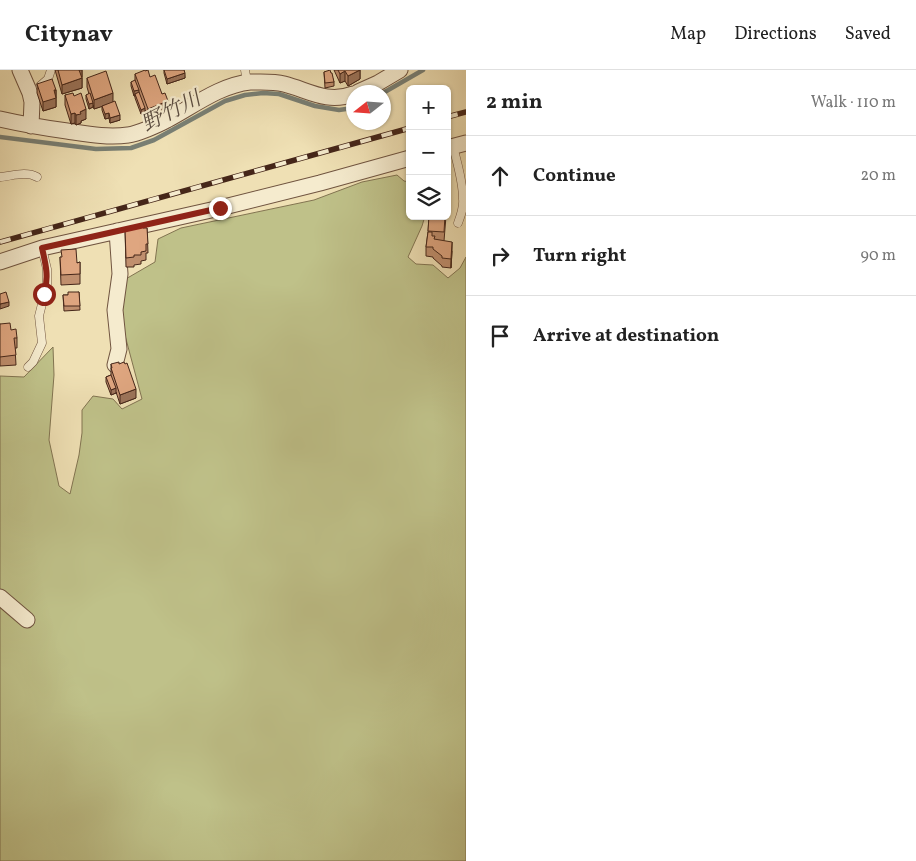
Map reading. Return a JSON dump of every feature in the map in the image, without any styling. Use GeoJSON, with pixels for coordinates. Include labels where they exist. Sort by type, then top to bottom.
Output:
{"type":"FeatureCollection","features":[{"type":"Feature","properties":{"kind":"street"},"geometry":{"type":"LineString","coordinates":[[20,70],[30,92],[32,102],[31,126]]}},
{"type":"Feature","properties":{"kind":"street"},"geometry":{"type":"LineString","coordinates":[[374,85],[400,70]]}},
{"type":"Feature","properties":{"kind":"street"},"geometry":{"type":"LineString","coordinates":[[1,116],[31,126],[95,135],[129,135],[166,121],[246,76],[264,82],[283,84],[324,97],[337,98],[346,96]]}},
{"type":"Feature","properties":{"kind":"street"},"geometry":{"type":"LineString","coordinates":[[0,262],[42,248],[220,208],[406,159]]}},
{"type":"Feature","properties":{"kind":"street"},"geometry":{"type":"LineString","coordinates":[[115,365],[119,350],[115,310],[120,274],[117,231]]}},
{"type":"Feature","properties":{"kind":"street"},"geometry":{"type":"LineString","coordinates":[[0,597],[27,620]]}},
{"type":"Feature","properties":{"kind":"lane"},"geometry":{"type":"LineString","coordinates":[[30,92],[43,85],[51,70]]}},
{"type":"Feature","properties":{"kind":"lane"},"geometry":{"type":"LineString","coordinates":[[455,146],[464,199],[458,223]]}},
{"type":"Feature","properties":{"kind":"lane"},"geometry":{"type":"LineString","coordinates":[[0,177],[26,174],[32,174],[37,177]]}},
{"type":"Feature","properties":{"kind":"lane"},"geometry":{"type":"LineString","coordinates":[[28,367],[33,362],[42,343],[39,316],[47,284],[47,269],[42,248]]}},
{"type":"Feature","properties":{"kind":"green space"},"geometry":{"type":"Polygon","coordinates":[[[397,175],[406,181],[406,220],[424,220],[408,257],[416,264],[433,265],[448,278],[460,268],[466,257],[466,861],[0,861],[0,376],[24,377],[53,347],[54,375],[49,440],[59,486],[70,494],[79,455],[82,433],[82,410],[93,396],[113,399],[122,409],[142,399],[119,313],[124,280],[155,262],[158,239],[181,228],[314,200],[362,182],[397,175]]]}},
{"type":"Feature","properties":{"kind":"building"},"geometry":{"type":"Polygon","coordinates":[[[58,70],[79,70],[82,78],[62,85],[58,70]]]}},
{"type":"Feature","properties":{"kind":"building"},"geometry":{"type":"Polygon","coordinates":[[[148,70],[150,77],[155,75],[162,94],[165,93],[168,101],[148,109],[135,74],[148,70]]]}},
{"type":"Feature","properties":{"kind":"building"},"geometry":{"type":"Polygon","coordinates":[[[164,70],[184,70],[185,73],[167,79],[164,70]]]}},
{"type":"Feature","properties":{"kind":"building"},"geometry":{"type":"Polygon","coordinates":[[[330,70],[334,82],[325,83],[324,72],[330,70]]]}},
{"type":"Feature","properties":{"kind":"building"},"geometry":{"type":"Polygon","coordinates":[[[338,70],[360,70],[348,76],[345,71],[340,74],[338,70]]]}},
{"type":"Feature","properties":{"kind":"building"},"geometry":{"type":"Polygon","coordinates":[[[106,71],[113,93],[94,100],[87,78],[106,71]]]}},
{"type":"Feature","properties":{"kind":"building"},"geometry":{"type":"Polygon","coordinates":[[[52,79],[56,90],[54,90],[56,98],[43,102],[37,84],[52,79]]]}},
{"type":"Feature","properties":{"kind":"building"},"geometry":{"type":"Polygon","coordinates":[[[135,80],[139,90],[134,91],[131,82],[135,80]]]}},
{"type":"Feature","properties":{"kind":"building"},"geometry":{"type":"Polygon","coordinates":[[[139,92],[145,108],[141,110],[135,94],[139,92]]]}},
{"type":"Feature","properties":{"kind":"building"},"geometry":{"type":"Polygon","coordinates":[[[73,93],[74,96],[81,93],[86,109],[80,112],[81,114],[71,114],[65,95],[73,93]]]}},
{"type":"Feature","properties":{"kind":"building"},"geometry":{"type":"Polygon","coordinates":[[[90,93],[93,103],[89,104],[86,95],[90,93]]]}},
{"type":"Feature","properties":{"kind":"building"},"geometry":{"type":"Polygon","coordinates":[[[115,101],[120,115],[110,118],[109,113],[105,114],[102,106],[115,101]]]}},
{"type":"Feature","properties":{"kind":"building"},"geometry":{"type":"Polygon","coordinates":[[[429,220],[445,220],[444,232],[428,231],[429,220]]]}},
{"type":"Feature","properties":{"kind":"building"},"geometry":{"type":"Polygon","coordinates":[[[143,226],[143,228],[147,228],[148,244],[146,244],[146,251],[141,252],[141,255],[126,258],[126,227],[143,226]]]}},
{"type":"Feature","properties":{"kind":"building"},"geometry":{"type":"Polygon","coordinates":[[[428,232],[432,232],[432,236],[435,236],[434,239],[452,242],[451,259],[442,258],[433,247],[426,247],[428,232]]]}},
{"type":"Feature","properties":{"kind":"building"},"geometry":{"type":"Polygon","coordinates":[[[76,249],[77,263],[80,262],[80,274],[61,275],[61,250],[76,249]]]}},
{"type":"Feature","properties":{"kind":"building"},"geometry":{"type":"Polygon","coordinates":[[[6,292],[9,302],[0,304],[0,294],[6,292]]]}},
{"type":"Feature","properties":{"kind":"building"},"geometry":{"type":"Polygon","coordinates":[[[68,292],[79,292],[80,306],[64,306],[63,295],[68,295],[68,292]]]}},
{"type":"Feature","properties":{"kind":"building"},"geometry":{"type":"Polygon","coordinates":[[[10,323],[11,330],[16,329],[17,338],[14,338],[16,355],[0,357],[0,324],[10,323]]]}},
{"type":"Feature","properties":{"kind":"building"},"geometry":{"type":"Polygon","coordinates":[[[119,362],[119,364],[127,363],[136,389],[120,395],[111,368],[111,364],[119,362]]]}},
{"type":"Feature","properties":{"kind":"building"},"geometry":{"type":"Polygon","coordinates":[[[111,375],[116,388],[111,390],[106,377],[111,375]]]}},
{"type":"Feature","properties":{"kind":"waterway","name":"野竹川"},"geometry":{"type":"LineString","coordinates":[[391,88],[423,70]]}},
{"type":"Feature","properties":{"kind":"waterway","name":"野竹川"},"geometry":{"type":"LineString","coordinates":[[0,137],[96,149],[131,148],[154,140],[225,101],[245,95],[263,93],[279,94],[315,106],[339,110],[346,109]]}},
{"type":"Feature","properties":{"kind":"railway"},"geometry":{"type":"LineString","coordinates":[[451,116],[466,112]]}},
{"type":"Feature","properties":{"kind":"railway"},"geometry":{"type":"LineString","coordinates":[[0,242],[406,129]]}},
{"type":"Feature","properties":{"kind":"route"},"geometry":{"type":"LineString","coordinates":[[44,294],[47,284],[47,269],[42,248],[220,208]]}}]}
